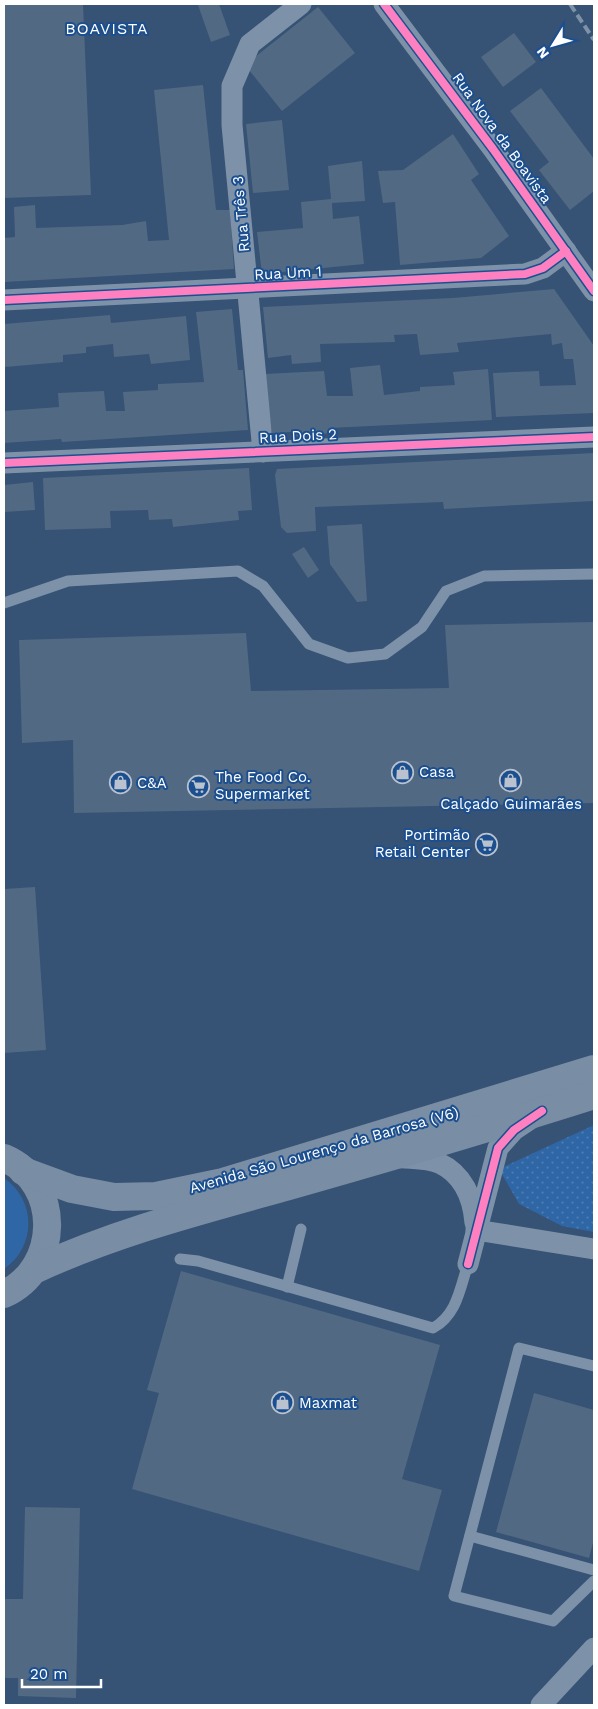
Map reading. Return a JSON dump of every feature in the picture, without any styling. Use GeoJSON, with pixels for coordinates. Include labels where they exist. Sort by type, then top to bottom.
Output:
{"type":"FeatureCollection","features":[{"type":"Feature","properties":{"kind":"main road","name":"Avenida São Lourenço da Barrosa (V6)"},"geometry":{"type":"LineString","coordinates":[[14,1164],[72,1189],[114,1198],[156,1196],[223,1182],[594,1069]]}},
{"type":"Feature","properties":{"kind":"main road","name":"Avenida São Lourenço da Barrosa (V6)"},"geometry":{"type":"LineString","coordinates":[[34,1270],[72,1252],[137,1229],[594,1095]]}},
{"type":"Feature","properties":{"kind":"main road"},"geometry":{"type":"LineString","coordinates":[[4,1295],[22,1284],[34,1270],[45,1248],[48,1233],[47,1217],[40,1194],[14,1164]]}},
{"type":"Feature","properties":{"kind":"street","name":"Rua Três 3"},"geometry":{"type":"LineString","coordinates":[[263,452],[232,125],[232,86],[250,44],[302,4]]}},
{"type":"Feature","properties":{"kind":"street","name":"Rua Nova da Boavista"},"geometry":{"type":"LineString","coordinates":[[384,4],[493,149],[594,291]]}},
{"type":"Feature","properties":{"kind":"street","name":"Rua Um 1"},"geometry":{"type":"LineString","coordinates":[[4,300],[525,274],[543,268],[566,251]]}},
{"type":"Feature","properties":{"kind":"street","name":"Rua Dois 2"},"geometry":{"type":"LineString","coordinates":[[4,463],[594,437]]}},
{"type":"Feature","properties":{"kind":"street"},"geometry":{"type":"LineString","coordinates":[[468,1264],[498,1148],[514,1130],[542,1111]]}},
{"type":"Feature","properties":{"kind":"street"},"geometry":{"type":"LineString","coordinates":[[391,1156],[438,1163],[454,1173],[468,1189],[476,1230]]}},
{"type":"Feature","properties":{"kind":"street"},"geometry":{"type":"LineString","coordinates":[[476,1230],[594,1248]]}},
{"type":"Feature","properties":{"kind":"street"},"geometry":{"type":"LineString","coordinates":[[546,1704],[594,1648]]}},
{"type":"Feature","properties":{"kind":"lane"},"geometry":{"type":"LineString","coordinates":[[4,603],[68,581],[238,571],[263,586],[309,644],[348,658],[385,654],[422,627],[446,591],[484,576],[594,574]]}},
{"type":"Feature","properties":{"kind":"lane"},"geometry":{"type":"LineString","coordinates":[[286,1287],[301,1229]]}},
{"type":"Feature","properties":{"kind":"lane"},"geometry":{"type":"LineString","coordinates":[[180,1260],[198,1261],[433,1328],[443,1323],[454,1309],[468,1264]]}},
{"type":"Feature","properties":{"kind":"lane"},"geometry":{"type":"LineString","coordinates":[[594,1366],[519,1348],[454,1596],[553,1621],[594,1581]]}},
{"type":"Feature","properties":{"kind":"lane"},"geometry":{"type":"LineString","coordinates":[[470,1536],[594,1570]]}},
{"type":"Feature","properties":{"kind":"shaded area"},"geometry":{"type":"Polygon","coordinates":[[[594,1125],[594,1232],[562,1226],[519,1204],[499,1169],[594,1125]]]}},
{"type":"Feature","properties":{"kind":"shaded area"},"geometry":{"type":"Polygon","coordinates":[[[4,1178],[15,1188],[22,1199],[27,1211],[28,1224],[27,1237],[22,1249],[15,1260],[4,1269],[4,1178]]]}},
{"type":"Feature","properties":{"kind":"building"},"geometry":{"type":"Polygon","coordinates":[[[4,4],[83,4],[91,195],[4,198],[4,4]]]}},
{"type":"Feature","properties":{"kind":"building"},"geometry":{"type":"Polygon","coordinates":[[[219,4],[230,35],[211,42],[198,5],[219,4]]]}},
{"type":"Feature","properties":{"kind":"building"},"geometry":{"type":"Polygon","coordinates":[[[318,7],[355,53],[282,111],[245,65],[318,7]]]}},
{"type":"Feature","properties":{"kind":"building"},"geometry":{"type":"Polygon","coordinates":[[[514,33],[536,62],[503,87],[481,57],[514,33]]]}},
{"type":"Feature","properties":{"kind":"building"},"geometry":{"type":"Polygon","coordinates":[[[203,85],[216,210],[230,210],[234,269],[4,282],[4,238],[15,237],[14,207],[35,205],[36,228],[122,225],[146,221],[148,241],[169,240],[154,90],[203,85]]]}},
{"type":"Feature","properties":{"kind":"building"},"geometry":{"type":"Polygon","coordinates":[[[541,88],[594,159],[594,191],[570,210],[539,170],[549,162],[510,111],[541,88]]]}},
{"type":"Feature","properties":{"kind":"building"},"geometry":{"type":"Polygon","coordinates":[[[282,120],[289,190],[253,193],[246,124],[282,120]]]}},
{"type":"Feature","properties":{"kind":"building"},"geometry":{"type":"Polygon","coordinates":[[[453,134],[479,174],[471,180],[509,236],[481,258],[400,265],[395,202],[383,203],[378,171],[403,170],[453,134]]]}},
{"type":"Feature","properties":{"kind":"building"},"geometry":{"type":"Polygon","coordinates":[[[362,161],[365,201],[332,203],[333,219],[359,216],[364,264],[262,274],[257,232],[303,228],[301,202],[331,199],[328,166],[362,161]]]}},
{"type":"Feature","properties":{"kind":"building"},"geometry":{"type":"Polygon","coordinates":[[[554,289],[594,346],[594,413],[496,417],[493,373],[539,371],[540,386],[576,385],[573,359],[564,359],[562,343],[552,345],[551,334],[457,343],[459,352],[420,355],[417,334],[394,335],[395,342],[320,344],[321,362],[292,364],[291,355],[268,358],[263,307],[453,298],[554,289]]]}},
{"type":"Feature","properties":{"kind":"building"},"geometry":{"type":"Polygon","coordinates":[[[232,309],[238,370],[243,370],[248,430],[62,442],[61,439],[4,443],[4,411],[59,407],[58,393],[104,391],[106,411],[125,411],[123,392],[158,390],[158,384],[204,382],[196,312],[232,309]]]}},
{"type":"Feature","properties":{"kind":"building"},"geometry":{"type":"Polygon","coordinates":[[[110,315],[111,323],[186,316],[190,360],[151,364],[149,354],[114,357],[113,344],[86,347],[86,353],[63,355],[63,362],[5,367],[4,324],[110,315]]]}},
{"type":"Feature","properties":{"kind":"building"},"geometry":{"type":"Polygon","coordinates":[[[380,365],[384,395],[420,391],[420,387],[455,385],[453,372],[488,369],[492,420],[330,428],[331,433],[291,437],[291,432],[272,433],[264,374],[324,371],[327,396],[353,396],[350,368],[380,365]]]}},
{"type":"Feature","properties":{"kind":"building"},"geometry":{"type":"Polygon","coordinates":[[[594,453],[594,501],[444,509],[443,502],[315,507],[316,531],[287,533],[281,527],[275,475],[277,469],[594,453]]]}},
{"type":"Feature","properties":{"kind":"building"},"geometry":{"type":"Polygon","coordinates":[[[249,468],[252,510],[238,511],[239,520],[173,527],[172,519],[149,520],[148,510],[110,511],[111,528],[45,530],[43,478],[249,468]]]}},
{"type":"Feature","properties":{"kind":"building"},"geometry":{"type":"Polygon","coordinates":[[[33,482],[35,510],[4,512],[4,485],[33,482]]]}},
{"type":"Feature","properties":{"kind":"building"},"geometry":{"type":"Polygon","coordinates":[[[362,524],[367,601],[357,602],[330,564],[327,526],[362,524]]]}},
{"type":"Feature","properties":{"kind":"building"},"geometry":{"type":"Polygon","coordinates":[[[304,547],[319,570],[308,578],[292,554],[304,547]]]}},
{"type":"Feature","properties":{"kind":"building"},"geometry":{"type":"Polygon","coordinates":[[[594,622],[594,803],[74,813],[73,740],[22,743],[19,640],[246,633],[251,691],[449,688],[445,625],[594,622]]]}},
{"type":"Feature","properties":{"kind":"building"},"geometry":{"type":"Polygon","coordinates":[[[35,887],[46,1050],[4,1053],[4,889],[35,887]]]}},
{"type":"Feature","properties":{"kind":"building"},"geometry":{"type":"Polygon","coordinates":[[[181,1271],[440,1345],[402,1479],[442,1490],[419,1571],[132,1489],[159,1393],[147,1390],[181,1271]]]}},
{"type":"Feature","properties":{"kind":"building"},"geometry":{"type":"Polygon","coordinates":[[[534,1393],[594,1410],[594,1539],[589,1558],[496,1532],[534,1393]]]}},
{"type":"Feature","properties":{"kind":"building"},"geometry":{"type":"Polygon","coordinates":[[[25,1507],[80,1508],[76,1698],[18,1696],[18,1678],[4,1678],[4,1599],[23,1599],[25,1507]]]}},
{"type":"Feature","properties":{"kind":"railway"},"geometry":{"type":"LineString","coordinates":[[570,4],[594,40]]}},
{"type":"Feature","properties":{"kind":"cycle path"},"geometry":{"type":"LineString","coordinates":[[384,4],[493,149],[594,291]]}},
{"type":"Feature","properties":{"kind":"cycle path"},"geometry":{"type":"LineString","coordinates":[[4,300],[525,274],[543,268],[566,251]]}},
{"type":"Feature","properties":{"kind":"cycle path"},"geometry":{"type":"LineString","coordinates":[[4,463],[594,437]]}},
{"type":"Feature","properties":{"kind":"cycle path"},"geometry":{"type":"LineString","coordinates":[[468,1264],[498,1148],[514,1130],[542,1111]]}},
{"type":"Feature","properties":{"kind":"place","name":"Casa"},"geometry":{"type":"Point","coordinates":[403,772]}},
{"type":"Feature","properties":{"kind":"place","name":"Calçado Guimarães"},"geometry":{"type":"Point","coordinates":[511,781]}},
{"type":"Feature","properties":{"kind":"place","name":"C&A"},"geometry":{"type":"Point","coordinates":[121,783]}},
{"type":"Feature","properties":{"kind":"place","name":"The Food Co. Supermarket"},"geometry":{"type":"Point","coordinates":[199,786]}},
{"type":"Feature","properties":{"kind":"place","name":"Portimão Retail Center"},"geometry":{"type":"Point","coordinates":[486,844]}},
{"type":"Feature","properties":{"kind":"place","name":"Maxmat"},"geometry":{"type":"Point","coordinates":[283,1403]}},
{"type":"Feature","properties":{"kind":"district","name":"BOAVISTA"},"geometry":{"type":"Point","coordinates":[107,28]}}]}
